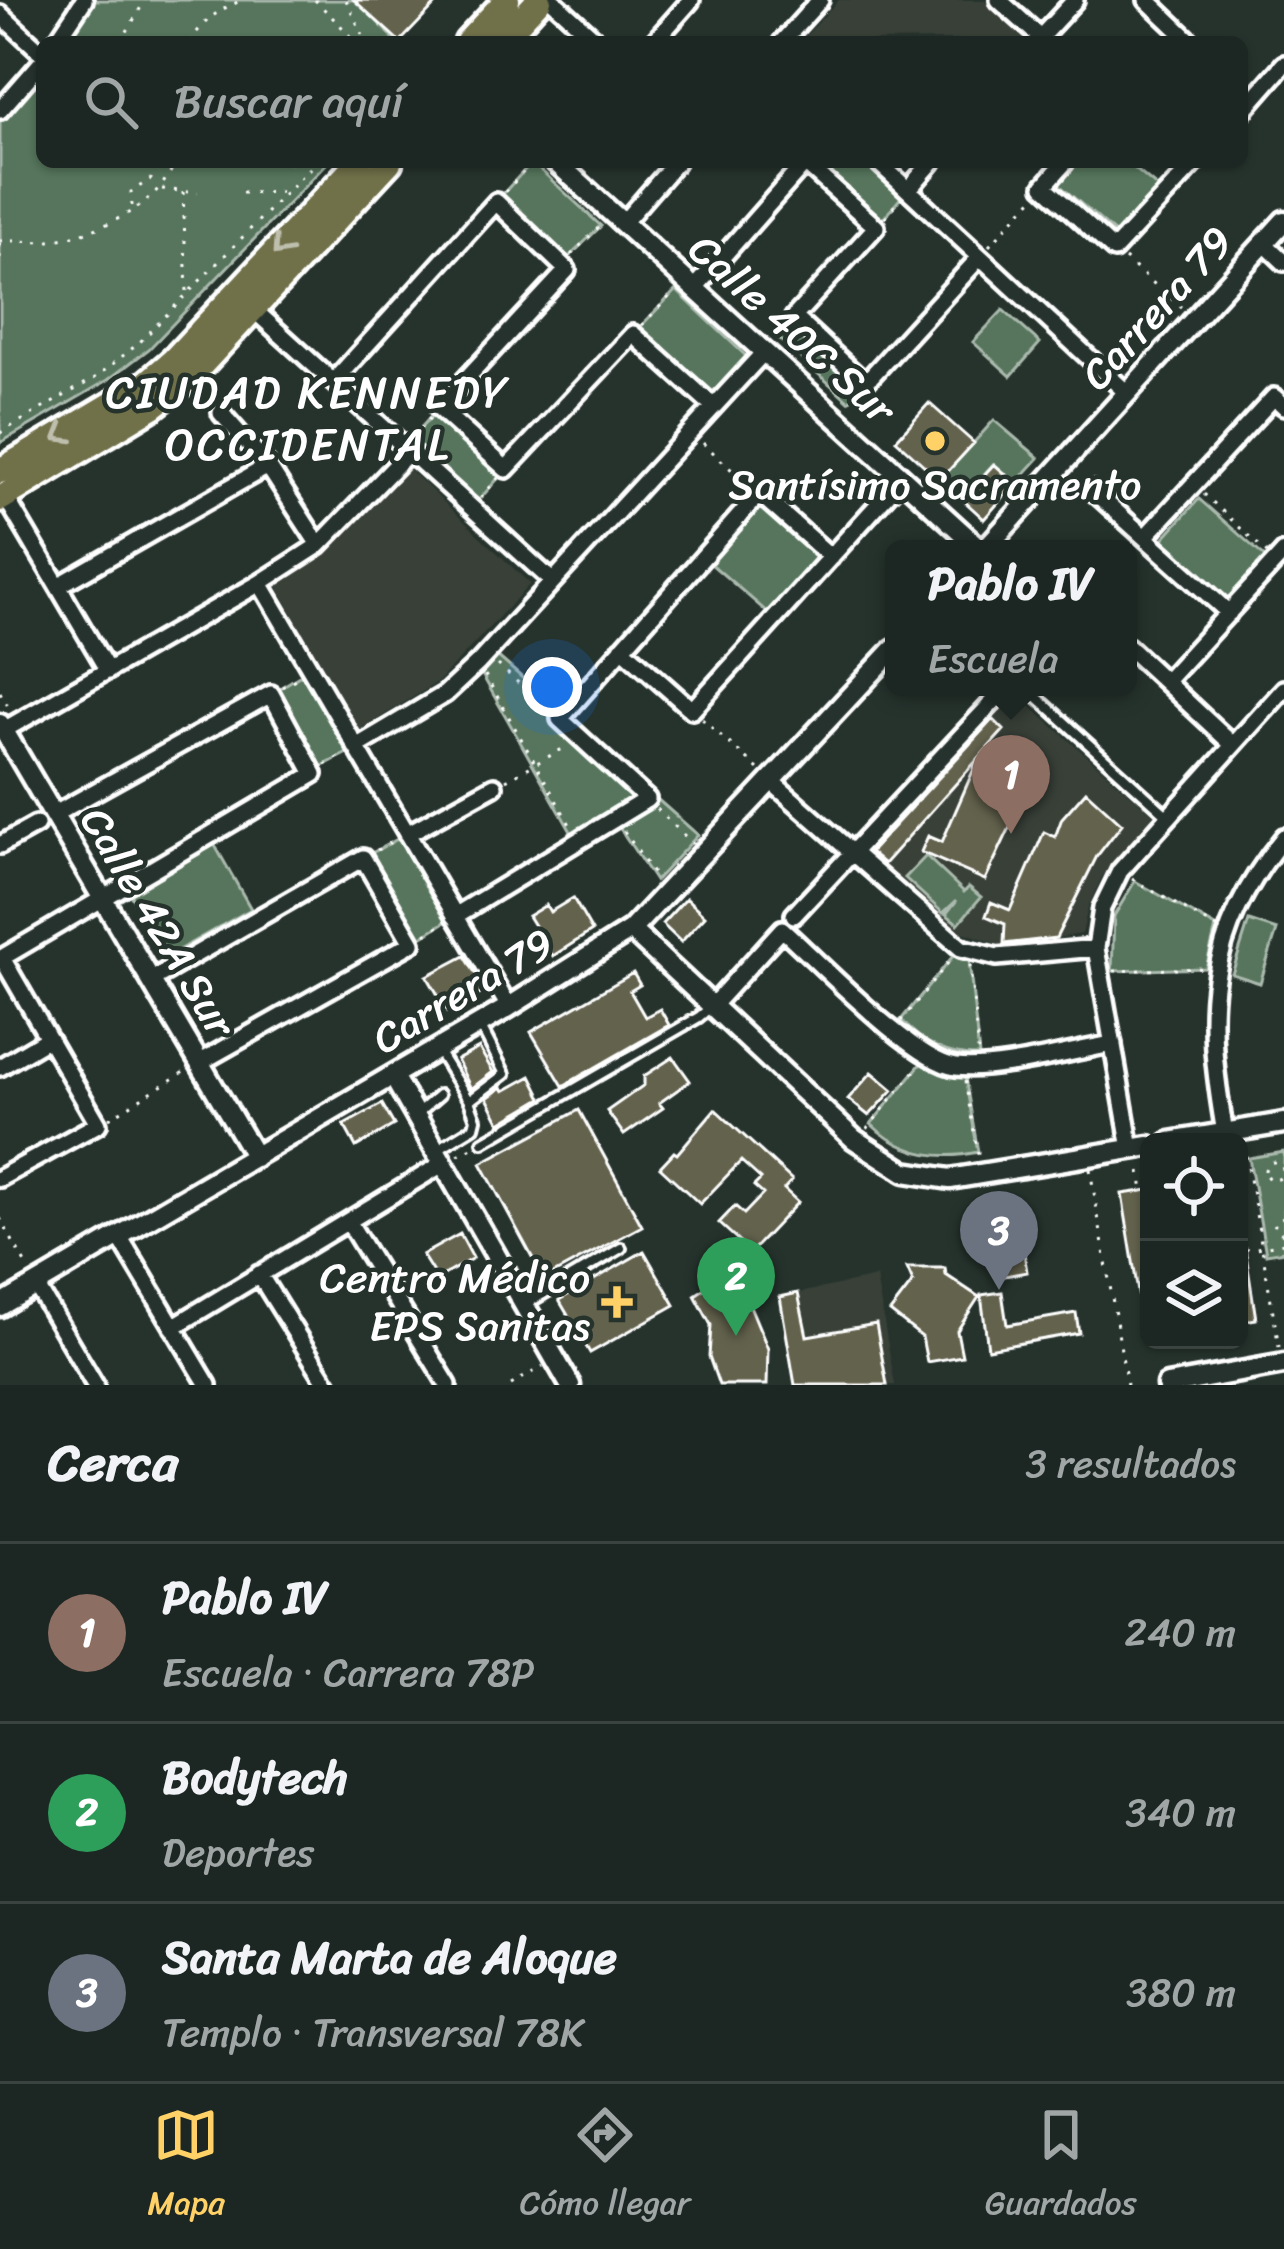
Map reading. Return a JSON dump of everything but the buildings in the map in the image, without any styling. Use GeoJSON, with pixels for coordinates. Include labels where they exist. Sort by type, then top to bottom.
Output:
{"type":"FeatureCollection","features":[{"type":"Feature","properties":{"kind":"main road"},"geometry":{"type":"LineString","coordinates":[[474,36],[507,0]]}},
{"type":"Feature","properties":{"kind":"main road"},"geometry":{"type":"LineString","coordinates":[[506,36],[539,0]]}},
{"type":"Feature","properties":{"kind":"main road"},"geometry":{"type":"LineString","coordinates":[[2,488],[173,361],[353,168]]}},
{"type":"Feature","properties":{"kind":"main road"},"geometry":{"type":"LineString","coordinates":[[2,488],[165,398],[202,366],[383,168]]}},
{"type":"Feature","properties":{"kind":"street"},"geometry":{"type":"LineString","coordinates":[[552,0],[591,36]]}},
{"type":"Feature","properties":{"kind":"street"},"geometry":{"type":"LineString","coordinates":[[659,36],[691,0]]}},
{"type":"Feature","properties":{"kind":"street"},"geometry":{"type":"LineString","coordinates":[[787,36],[820,0]]}},
{"type":"Feature","properties":{"kind":"street"},"geometry":{"type":"LineString","coordinates":[[999,0],[1034,36]]}},
{"type":"Feature","properties":{"kind":"street"},"geometry":{"type":"LineString","coordinates":[[1042,36],[1076,0]]}},
{"type":"Feature","properties":{"kind":"street"},"geometry":{"type":"LineString","coordinates":[[1147,0],[1179,36]]}},
{"type":"Feature","properties":{"kind":"street"},"geometry":{"type":"LineString","coordinates":[[59,36],[79,2]]}},
{"type":"Feature","properties":{"kind":"street"},"geometry":{"type":"LineString","coordinates":[[0,14],[36,51]]}},
{"type":"Feature","properties":{"kind":"street"},"geometry":{"type":"LineString","coordinates":[[1,106],[36,64]]}},
{"type":"Feature","properties":{"kind":"street"},"geometry":{"type":"LineString","coordinates":[[1248,93],[1284,64]]}},
{"type":"Feature","properties":{"kind":"street","name":"Calle 40C Sur"},"geometry":{"type":"LineString","coordinates":[[562,168],[614,222],[973,540]]}},
{"type":"Feature","properties":{"kind":"street"},"geometry":{"type":"LineString","coordinates":[[614,222],[670,168]]}},
{"type":"Feature","properties":{"kind":"street"},"geometry":{"type":"LineString","coordinates":[[687,288],[800,168]]}},
{"type":"Feature","properties":{"kind":"street"},"geometry":{"type":"LineString","coordinates":[[811,168],[876,227],[794,317],[865,383],[980,256]]}},
{"type":"Feature","properties":{"kind":"street"},"geometry":{"type":"LineString","coordinates":[[884,168],[1127,393]]}},
{"type":"Feature","properties":{"kind":"street"},"geometry":{"type":"LineString","coordinates":[[908,190],[927,168]]}},
{"type":"Feature","properties":{"kind":"street"},"geometry":{"type":"LineString","coordinates":[[1060,168],[1043,186],[1114,250],[1190,168]]}},
{"type":"Feature","properties":{"kind":"street"},"geometry":{"type":"LineString","coordinates":[[333,382],[496,202],[564,268],[439,408],[506,469],[633,334],[713,406]]}},
{"type":"Feature","properties":{"kind":"street","name":"Carrera 79"},"geometry":{"type":"LineString","coordinates":[[991,540],[1284,221]]}},
{"type":"Feature","properties":{"kind":"street"},"geometry":{"type":"LineString","coordinates":[[1264,243],[1284,262]]}},
{"type":"Feature","properties":{"kind":"street"},"geometry":{"type":"LineString","coordinates":[[254,309],[551,580]]}},
{"type":"Feature","properties":{"kind":"street"},"geometry":{"type":"LineString","coordinates":[[356,747],[445,694],[764,352]]}},
{"type":"Feature","properties":{"kind":"street"},"geometry":{"type":"LineString","coordinates":[[1145,538],[1279,401]]}},
{"type":"Feature","properties":{"kind":"street"},"geometry":{"type":"LineString","coordinates":[[221,413],[268,466],[319,545]]}},
{"type":"Feature","properties":{"kind":"street"},"geometry":{"type":"LineString","coordinates":[[2,727],[319,545],[407,449]]}},
{"type":"Feature","properties":{"kind":"street"},"geometry":{"type":"LineString","coordinates":[[58,586],[268,466]]}},
{"type":"Feature","properties":{"kind":"street"},"geometry":{"type":"LineString","coordinates":[[622,648],[692,710],[902,478]]}},
{"type":"Feature","properties":{"kind":"street"},"geometry":{"type":"LineString","coordinates":[[2,488],[108,670]]}},
{"type":"Feature","properties":{"kind":"street"},"geometry":{"type":"LineString","coordinates":[[1092,490],[1228,613]]}},
{"type":"Feature","properties":{"kind":"street"},"geometry":{"type":"LineString","coordinates":[[455,916],[647,800],[560,719],[759,495],[830,557]]}},
{"type":"Feature","properties":{"kind":"street"},"geometry":{"type":"LineString","coordinates":[[1166,681],[1280,557]]}},
{"type":"Feature","properties":{"kind":"street"},"geometry":{"type":"LineString","coordinates":[[260,583],[508,1007]]}},
{"type":"Feature","properties":{"kind":"street"},"geometry":{"type":"LineString","coordinates":[[1137,655],[1232,745]]}},
{"type":"Feature","properties":{"kind":"street","name":"Carrera 79"},"geometry":{"type":"LineString","coordinates":[[0,1306],[32,1278],[119,1236],[255,1157],[631,930],[767,777],[885,658]]}},
{"type":"Feature","properties":{"kind":"street"},"geometry":{"type":"LineString","coordinates":[[631,930],[857,1141],[893,1167],[920,1177],[950,1179],[1140,1147],[1113,1044],[1096,948],[1102,908],[1120,871],[1284,689]]}},
{"type":"Feature","properties":{"kind":"street"},"geometry":{"type":"LineString","coordinates":[[0,845],[271,694],[314,773],[1,959],[98,1124],[0,1178]]}},
{"type":"Feature","properties":{"kind":"street"},"geometry":{"type":"LineString","coordinates":[[794,915],[998,696]]}},
{"type":"Feature","properties":{"kind":"street","name":"Calle 42A Sur"},"geometry":{"type":"LineString","coordinates":[[2,727],[44,820],[104,900],[255,1157]]}},
{"type":"Feature","properties":{"kind":"street"},"geometry":{"type":"LineString","coordinates":[[767,777],[964,949],[997,957],[1096,948]]}},
{"type":"Feature","properties":{"kind":"street"},"geometry":{"type":"LineString","coordinates":[[407,834],[494,786]]}},
{"type":"Feature","properties":{"kind":"street"},"geometry":{"type":"LineString","coordinates":[[1234,1131],[1213,1058],[1216,968],[1244,891],[1284,838]]}},
{"type":"Feature","properties":{"kind":"street"},"geometry":{"type":"LineString","coordinates":[[151,980],[363,858],[412,944],[199,1063]]}},
{"type":"Feature","properties":{"kind":"street"},"geometry":{"type":"LineString","coordinates":[[1267,858],[1284,872]]}},
{"type":"Feature","properties":{"kind":"street"},"geometry":{"type":"LineString","coordinates":[[713,1005],[782,929],[927,1057],[971,1066],[1113,1044]]}},
{"type":"Feature","properties":{"kind":"street"},"geometry":{"type":"LineString","coordinates":[[0,1067],[47,1039]]}},
{"type":"Feature","properties":{"kind":"street"},"geometry":{"type":"LineString","coordinates":[[393,1076],[446,1156],[570,1385]]}},
{"type":"Feature","properties":{"kind":"street"},"geometry":{"type":"LineString","coordinates":[[1222,1133],[1284,1123]]}},
{"type":"Feature","properties":{"kind":"street"},"geometry":{"type":"LineString","coordinates":[[173,1327],[446,1156]]}},
{"type":"Feature","properties":{"kind":"street"},"geometry":{"type":"LineString","coordinates":[[348,1221],[448,1385]]}},
{"type":"Feature","properties":{"kind":"street"},"geometry":{"type":"LineString","coordinates":[[119,1236],[208,1385]]}},
{"type":"Feature","properties":{"kind":"street"},"geometry":{"type":"LineString","coordinates":[[259,1274],[328,1385]]}},
{"type":"Feature","properties":{"kind":"street"},"geometry":{"type":"LineString","coordinates":[[32,1278],[88,1383]]}},
{"type":"Feature","properties":{"kind":"street"},"geometry":{"type":"LineString","coordinates":[[1167,1385],[1280,1370]]}},
{"type":"Feature","properties":{"kind":"lane"},"geometry":{"type":"LineString","coordinates":[[1036,696],[1169,817]]}},
{"type":"Feature","properties":{"kind":"lane"},"geometry":{"type":"LineString","coordinates":[[483,1142],[713,1005]]}},
{"type":"Feature","properties":{"kind":"lane"},"geometry":{"type":"LineString","coordinates":[[469,1100],[505,1074],[479,1024]]}},
{"type":"Feature","properties":{"kind":"lane"},"geometry":{"type":"LineString","coordinates":[[438,1049],[476,1119],[446,1156]]}},
{"type":"Feature","properties":{"kind":"lane"},"geometry":{"type":"LineString","coordinates":[[416,1115],[439,1095]]}},
{"type":"Feature","properties":{"kind":"lane"},"geometry":{"type":"LineString","coordinates":[[526,1304],[621,1248]]}},
{"type":"Feature","properties":{"kind":"path"},"geometry":{"type":"LineString","coordinates":[[124,36],[145,0]]}},
{"type":"Feature","properties":{"kind":"path"},"geometry":{"type":"LineString","coordinates":[[216,0],[225,7]]}},
{"type":"Feature","properties":{"kind":"path"},"geometry":{"type":"LineString","coordinates":[[194,36],[232,0]]}},
{"type":"Feature","properties":{"kind":"path"},"geometry":{"type":"LineString","coordinates":[[225,7],[244,0]]}},
{"type":"Feature","properties":{"kind":"path"},"geometry":{"type":"LineString","coordinates":[[315,0],[351,36]]}},
{"type":"Feature","properties":{"kind":"path"},"geometry":{"type":"LineString","coordinates":[[346,0],[364,36]]}},
{"type":"Feature","properties":{"kind":"path"},"geometry":{"type":"LineString","coordinates":[[132,208],[131,192],[151,179],[154,168]]}},
{"type":"Feature","properties":{"kind":"path"},"geometry":{"type":"LineString","coordinates":[[0,258],[0,245],[45,242],[108,224],[160,188],[172,168]]}},
{"type":"Feature","properties":{"kind":"path"},"geometry":{"type":"LineString","coordinates":[[0,433],[95,378],[139,343],[311,168]]}},
{"type":"Feature","properties":{"kind":"path"},"geometry":{"type":"LineString","coordinates":[[496,202],[527,168]]}},
{"type":"Feature","properties":{"kind":"path"},"geometry":{"type":"LineString","coordinates":[[980,256],[1043,186]]}},
{"type":"Feature","properties":{"kind":"path"},"geometry":{"type":"LineString","coordinates":[[160,188],[198,193]]}},
{"type":"Feature","properties":{"kind":"path"},"geometry":{"type":"LineString","coordinates":[[876,227],[908,190]]}},
{"type":"Feature","properties":{"kind":"path"},"geometry":{"type":"LineString","coordinates":[[183,191],[187,295]]}},
{"type":"Feature","properties":{"kind":"path"},"geometry":{"type":"LineString","coordinates":[[242,193],[289,192]]}},
{"type":"Feature","properties":{"kind":"path"},"geometry":{"type":"LineString","coordinates":[[564,268],[614,222]]}},
{"type":"Feature","properties":{"kind":"path"},"geometry":{"type":"LineString","coordinates":[[1114,250],[1184,310]]}},
{"type":"Feature","properties":{"kind":"path"},"geometry":{"type":"LineString","coordinates":[[633,334],[687,288]]}},
{"type":"Feature","properties":{"kind":"path"},"geometry":{"type":"LineString","coordinates":[[407,449],[439,408]]}},
{"type":"Feature","properties":{"kind":"path"},"geometry":{"type":"LineString","coordinates":[[689,430],[759,495]]}},
{"type":"Feature","properties":{"kind":"path"},"geometry":{"type":"LineString","coordinates":[[472,508],[506,469]]}},
{"type":"Feature","properties":{"kind":"path"},"geometry":{"type":"LineString","coordinates":[[1193,484],[1280,557]]}},
{"type":"Feature","properties":{"kind":"path"},"geometry":{"type":"LineString","coordinates":[[482,658],[560,719]]}},
{"type":"Feature","properties":{"kind":"path"},"geometry":{"type":"LineString","coordinates":[[482,658],[579,842]]}},
{"type":"Feature","properties":{"kind":"path"},"geometry":{"type":"LineString","coordinates":[[271,694],[311,669]]}},
{"type":"Feature","properties":{"kind":"path"},"geometry":{"type":"LineString","coordinates":[[692,710],[767,777]]}},
{"type":"Feature","properties":{"kind":"path"},"geometry":{"type":"LineString","coordinates":[[494,786],[581,739]]}},
{"type":"Feature","properties":{"kind":"path"},"geometry":{"type":"LineString","coordinates":[[314,773],[356,747]]}},
{"type":"Feature","properties":{"kind":"path"},"geometry":{"type":"LineString","coordinates":[[647,800],[696,847]]}},
{"type":"Feature","properties":{"kind":"path"},"geometry":{"type":"LineString","coordinates":[[617,819],[660,884]]}},
{"type":"Feature","properties":{"kind":"path"},"geometry":{"type":"LineString","coordinates":[[363,858],[407,834]]}},
{"type":"Feature","properties":{"kind":"path"},"geometry":{"type":"LineString","coordinates":[[1120,871],[1227,931]]}},
{"type":"Feature","properties":{"kind":"path"},"geometry":{"type":"LineString","coordinates":[[412,944],[455,916]]}},
{"type":"Feature","properties":{"kind":"path"},"geometry":{"type":"LineString","coordinates":[[894,1029],[964,949]]}},
{"type":"Feature","properties":{"kind":"path"},"geometry":{"type":"LineString","coordinates":[[964,949],[981,1173]]}},
{"type":"Feature","properties":{"kind":"path"},"geometry":{"type":"LineString","coordinates":[[1100,972],[1216,968]]}},
{"type":"Feature","properties":{"kind":"path"},"geometry":{"type":"LineString","coordinates":[[857,1141],[927,1057]]}},
{"type":"Feature","properties":{"kind":"path"},"geometry":{"type":"LineString","coordinates":[[98,1124],[199,1063]]}},
{"type":"Feature","properties":{"kind":"path"},"geometry":{"type":"LineString","coordinates":[[1234,1131],[1262,1247],[1280,1370]]}},
{"type":"Feature","properties":{"kind":"path"},"geometry":{"type":"LineString","coordinates":[[446,1156],[483,1142]]}},
{"type":"Feature","properties":{"kind":"path"},"geometry":{"type":"LineString","coordinates":[[1088,1156],[1127,1385]]}},
{"type":"Feature","properties":{"kind":"path"},"geometry":{"type":"LineString","coordinates":[[1284,1216],[1274,1227],[1284,1235]]}},
{"type":"Feature","properties":{"kind":"path"},"geometry":{"type":"LineString","coordinates":[[0,1219],[32,1278]]}},
{"type":"Feature","properties":{"kind":"path"},"geometry":{"type":"LineString","coordinates":[[1248,1249],[1284,1244]]}},
{"type":"Feature","properties":{"kind":"path"},"geometry":{"type":"LineString","coordinates":[[511,1385],[544,1365]]}},
{"type":"Feature","properties":{"kind":"shaded area"},"geometry":{"type":"Polygon","coordinates":[[[839,0],[984,0],[1024,36],[806,36],[839,0]]]}},
{"type":"Feature","properties":{"kind":"shaded area"},"geometry":{"type":"Polygon","coordinates":[[[408,468],[530,584],[438,682],[358,731],[276,584],[322,554],[408,468]]]}},
{"type":"Feature","properties":{"kind":"shaded area"},"geometry":{"type":"Polygon","coordinates":[[[1010,696],[1019,696],[1154,815],[1102,877],[1082,934],[1004,946],[946,926],[865,855],[1010,696]]]}},
{"type":"Feature","properties":{"kind":"shaded area"},"geometry":{"type":"Polygon","coordinates":[[[876,1277],[895,1385],[795,1385],[780,1297],[876,1277]]]}},
{"type":"Feature","properties":{"kind":"green space"},"geometry":{"type":"Polygon","coordinates":[[[92,0],[356,0],[391,36],[65,36],[92,0]]]}},
{"type":"Feature","properties":{"kind":"green space"},"geometry":{"type":"Polygon","coordinates":[[[36,76],[36,168],[322,168],[149,349],[108,380],[0,443],[0,121],[36,76]]]}},
{"type":"Feature","properties":{"kind":"green space"},"geometry":{"type":"Polygon","coordinates":[[[527,168],[538,168],[601,226],[567,259],[500,197],[527,168]]]}},
{"type":"Feature","properties":{"kind":"green space"},"geometry":{"type":"Polygon","coordinates":[[[825,168],[875,168],[904,194],[882,220],[825,168]]]}},
{"type":"Feature","properties":{"kind":"green space"},"geometry":{"type":"Polygon","coordinates":[[[1072,168],[1134,168],[1158,188],[1117,235],[1058,184],[1072,168]]]}},
{"type":"Feature","properties":{"kind":"green space"},"geometry":{"type":"Polygon","coordinates":[[[676,290],[748,358],[713,395],[640,327],[676,290]]]}},
{"type":"Feature","properties":{"kind":"green space"},"geometry":{"type":"Polygon","coordinates":[[[1003,310],[1040,343],[1011,376],[973,342],[1003,310]]]}},
{"type":"Feature","properties":{"kind":"green space"},"geometry":{"type":"Polygon","coordinates":[[[791,321],[863,385],[849,401],[777,337],[791,321]]]}},
{"type":"Feature","properties":{"kind":"green space"},"geometry":{"type":"Polygon","coordinates":[[[434,413],[502,474],[477,502],[410,440],[434,413]]]}},
{"type":"Feature","properties":{"kind":"green space"},"geometry":{"type":"Polygon","coordinates":[[[994,420],[1039,458],[1016,483],[993,464],[962,499],[940,480],[994,420]]]}},
{"type":"Feature","properties":{"kind":"green space"},"geometry":{"type":"Polygon","coordinates":[[[1199,499],[1267,559],[1227,602],[1161,541],[1199,499]]]}},
{"type":"Feature","properties":{"kind":"green space"},"geometry":{"type":"Polygon","coordinates":[[[763,503],[822,554],[769,614],[710,563],[763,503]]]}},
{"type":"Feature","properties":{"kind":"green space"},"geometry":{"type":"Polygon","coordinates":[[[496,655],[558,709],[552,717],[647,806],[657,799],[698,835],[655,881],[611,815],[574,837],[480,671],[496,655]]]}},
{"type":"Feature","properties":{"kind":"green space"},"geometry":{"type":"Polygon","coordinates":[[[304,673],[349,752],[319,768],[275,691],[304,673]]]}},
{"type":"Feature","properties":{"kind":"green space"},"geometry":{"type":"Polygon","coordinates":[[[403,836],[450,919],[417,940],[368,855],[403,836]]]}},
{"type":"Feature","properties":{"kind":"green space"},"geometry":{"type":"Polygon","coordinates":[[[213,842],[251,909],[166,957],[128,891],[213,842]]]}},
{"type":"Feature","properties":{"kind":"green space"},"geometry":{"type":"Polygon","coordinates":[[[926,856],[964,892],[969,887],[981,897],[958,924],[946,914],[957,900],[943,913],[905,878],[926,856]]]}},
{"type":"Feature","properties":{"kind":"green space"},"geometry":{"type":"Polygon","coordinates":[[[1135,881],[1216,927],[1206,968],[1112,971],[1114,916],[1135,881]]]}},
{"type":"Feature","properties":{"kind":"green space"},"geometry":{"type":"Polygon","coordinates":[[[1249,921],[1277,930],[1260,983],[1232,974],[1249,921]]]}},
{"type":"Feature","properties":{"kind":"green space"},"geometry":{"type":"Polygon","coordinates":[[[953,956],[969,960],[979,1056],[936,1047],[901,1020],[953,956]]]}},
{"type":"Feature","properties":{"kind":"green space"},"geometry":{"type":"Polygon","coordinates":[[[923,1061],[937,1069],[964,1072],[978,1152],[949,1156],[921,1152],[895,1142],[871,1124],[923,1061]]]}},
{"type":"Feature","properties":{"kind":"green space"},"geometry":{"type":"Polygon","coordinates":[[[1284,1152],[1284,1251],[1266,1254],[1249,1158],[1284,1152]]]}},
{"type":"Feature","properties":{"kind":"place","name":"Santísimo Sacramento"},"geometry":{"type":"Point","coordinates":[935,441]}},
{"type":"Feature","properties":{"kind":"place","name":"Pablo IV"},"geometry":{"type":"Point","coordinates":[1011,834]}},
{"type":"Feature","properties":{"kind":"place","name":"Santa Marta de Aloque"},"geometry":{"type":"Point","coordinates":[999,1290]}},
{"type":"Feature","properties":{"kind":"place","name":"Centro Médico EPS Sanitas"},"geometry":{"type":"Point","coordinates":[617,1302]}},
{"type":"Feature","properties":{"kind":"place","name":"Bodytech"},"geometry":{"type":"Point","coordinates":[736,1336]}},
{"type":"Feature","properties":{"kind":"district","name":"CIUDAD KENNEDY OCCIDENTAL"},"geometry":{"type":"Point","coordinates":[308,419]}}]}
